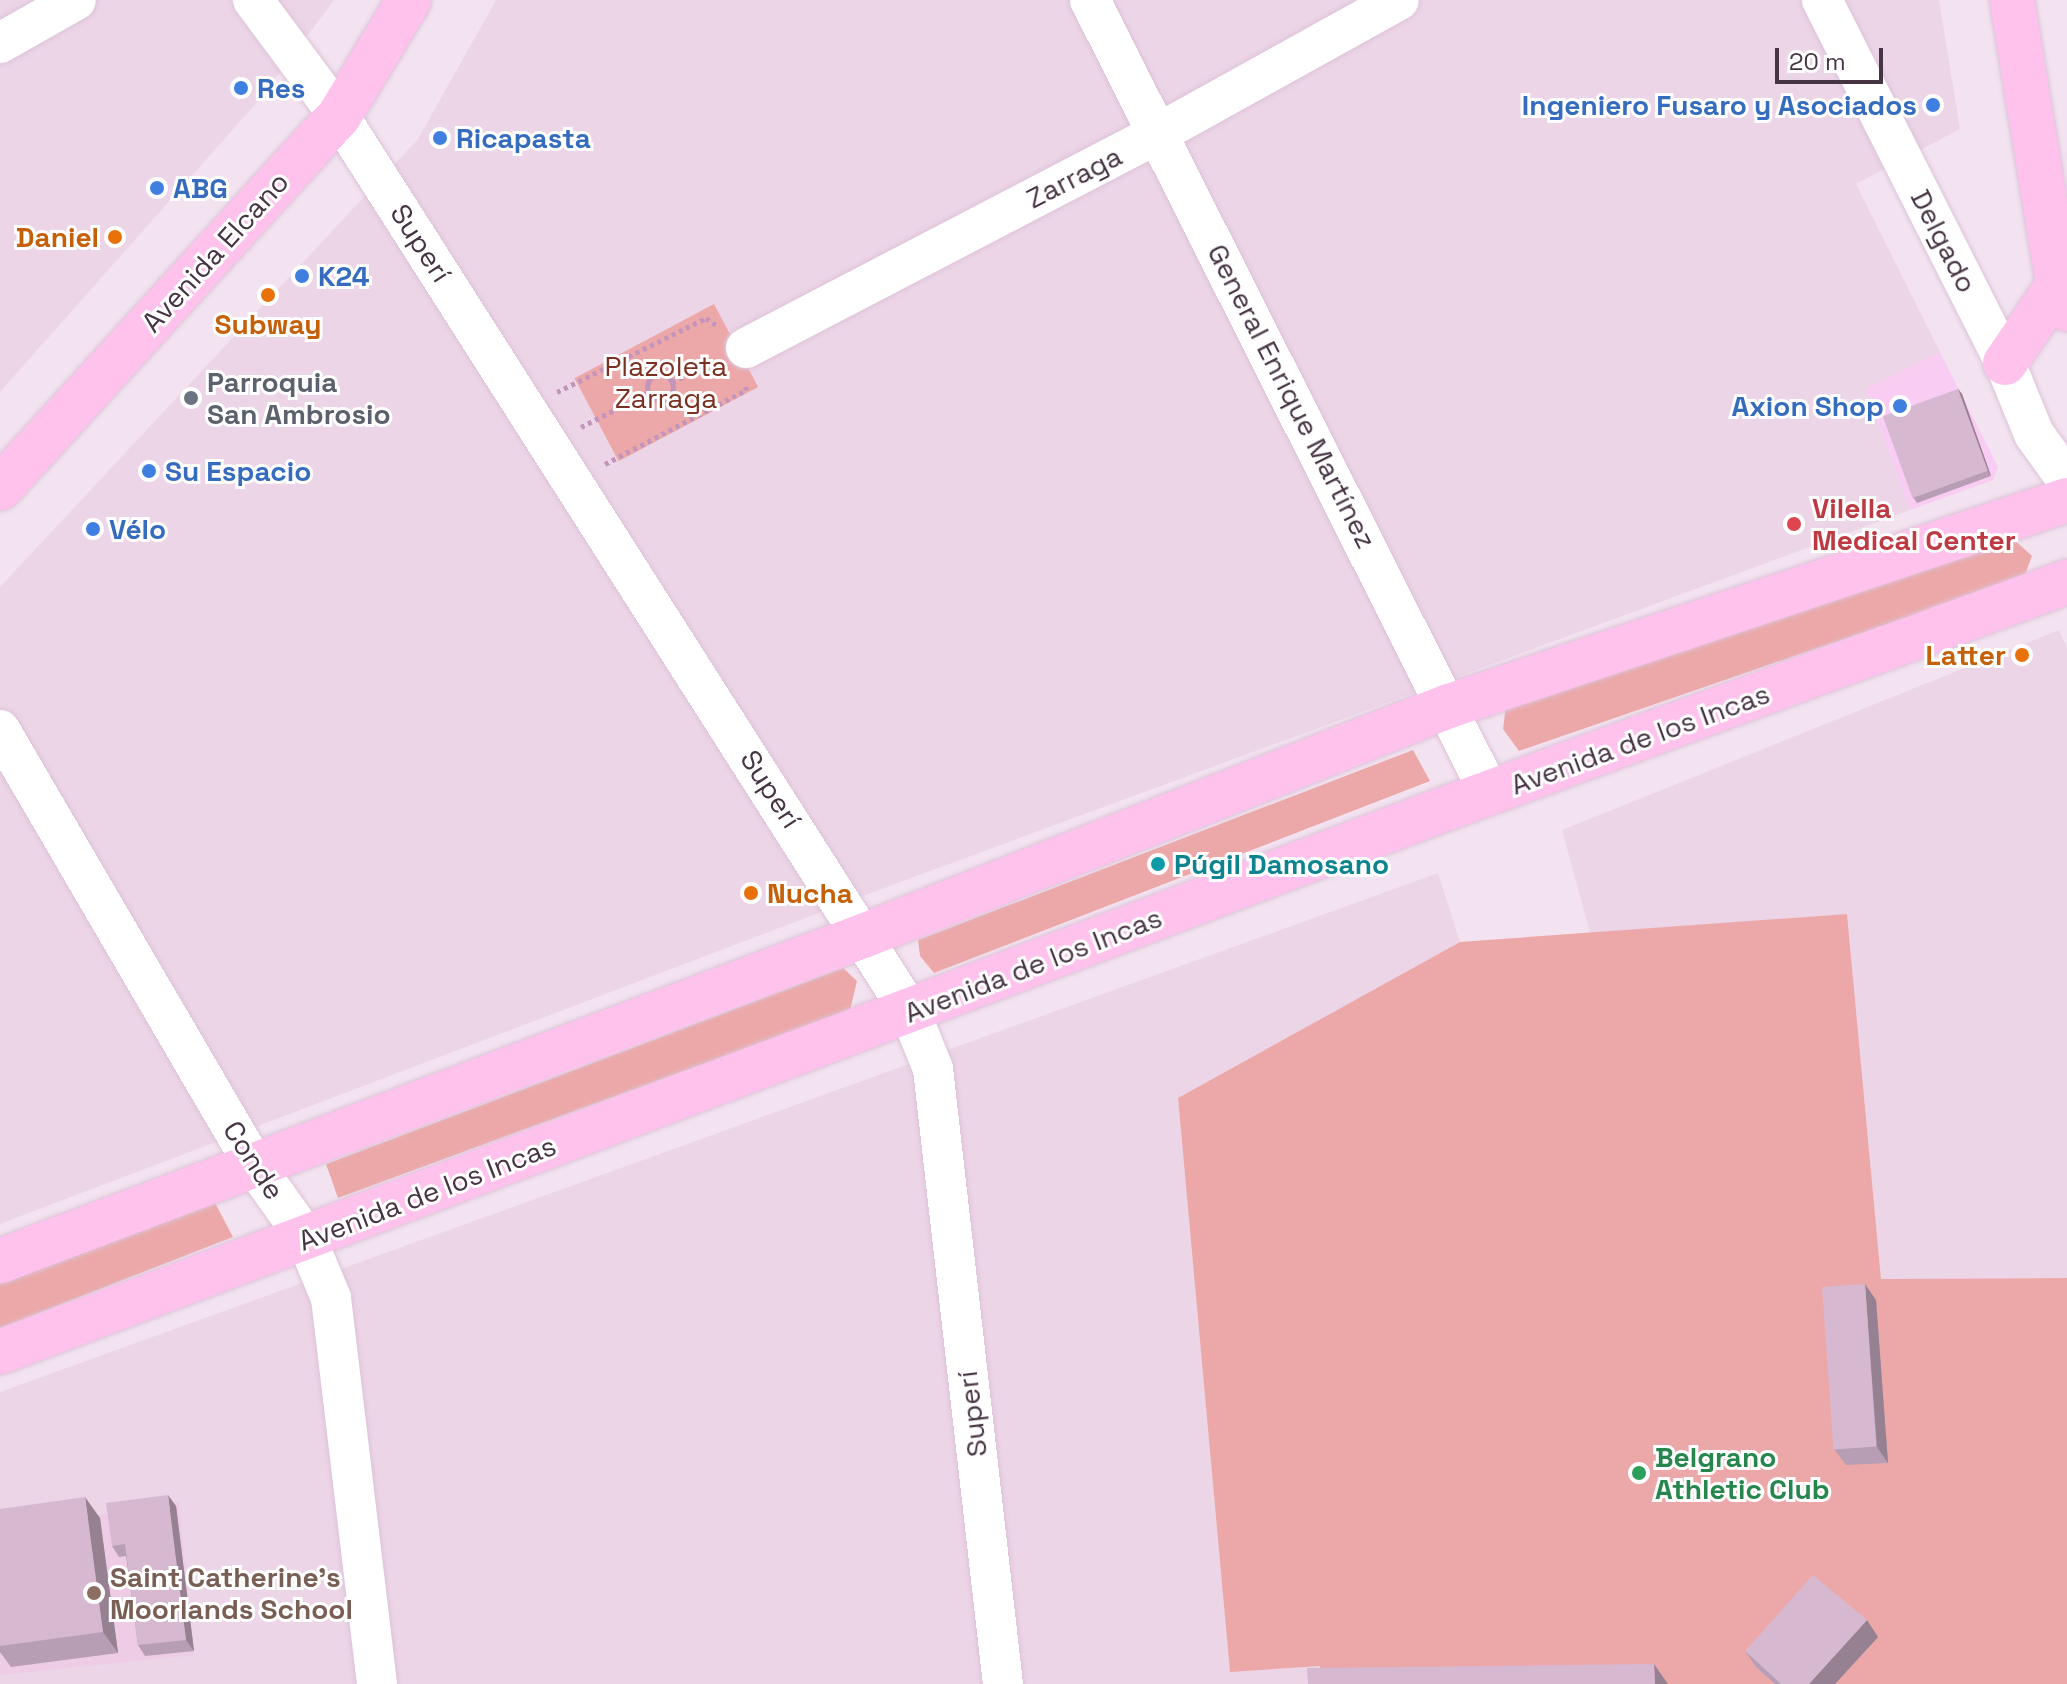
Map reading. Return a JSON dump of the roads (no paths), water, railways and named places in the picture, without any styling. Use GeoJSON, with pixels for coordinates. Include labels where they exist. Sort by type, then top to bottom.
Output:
{"type":"FeatureCollection","features":[{"type":"Feature","properties":{"kind":"main road","name":"Avenida Elcano"},"geometry":{"type":"LineString","coordinates":[[0,488],[339,116],[409,0]]}},
{"type":"Feature","properties":{"kind":"main road"},"geometry":{"type":"LineString","coordinates":[[2005,363],[2063,297],[2012,0]]}},
{"type":"Feature","properties":{"kind":"main road"},"geometry":{"type":"LineString","coordinates":[[0,1261],[863,936],[1449,706],[2067,500]]}},
{"type":"Feature","properties":{"kind":"main road","name":"Avenida de los Incas"},"geometry":{"type":"LineString","coordinates":[[0,1352],[1490,794],[2067,582]]}},
{"type":"Feature","properties":{"kind":"street"},"geometry":{"type":"LineString","coordinates":[[0,43],[76,0]]}},
{"type":"Feature","properties":{"kind":"street","name":"Superí"},"geometry":{"type":"LineString","coordinates":[[253,0],[339,116],[910,1012],[933,1069],[1003,1684]]}},
{"type":"Feature","properties":{"kind":"street","name":"General Enrique Martínez"},"geometry":{"type":"LineString","coordinates":[[1090,0],[1449,706],[1490,794]]}},
{"type":"Feature","properties":{"kind":"street","name":"Zarraga"},"geometry":{"type":"LineString","coordinates":[[746,348],[1159,133],[1399,0]]}},
{"type":"Feature","properties":{"kind":"street","name":"Delgado"},"geometry":{"type":"LineString","coordinates":[[1822,0],[2005,363],[2034,434],[2067,480]]}},
{"type":"Feature","properties":{"kind":"street","name":"Conde"},"geometry":{"type":"LineString","coordinates":[[0,730],[254,1165],[306,1238],[331,1298],[369,1683]]}},
{"type":"Feature","properties":{"kind":"place","name":"Res"},"geometry":{"type":"Point","coordinates":[241,88]}},
{"type":"Feature","properties":{"kind":"place","name":"Ingeniero Fusaro y Asociados"},"geometry":{"type":"Point","coordinates":[1933,105]}},
{"type":"Feature","properties":{"kind":"place","name":"Ricapasta"},"geometry":{"type":"Point","coordinates":[440,138]}},
{"type":"Feature","properties":{"kind":"place","name":"ABG"},"geometry":{"type":"Point","coordinates":[157,188]}},
{"type":"Feature","properties":{"kind":"place","name":"Daniel"},"geometry":{"type":"Point","coordinates":[115,237]}},
{"type":"Feature","properties":{"kind":"place","name":"K24"},"geometry":{"type":"Point","coordinates":[302,276]}},
{"type":"Feature","properties":{"kind":"place","name":"Subway"},"geometry":{"type":"Point","coordinates":[268,295]}},
{"type":"Feature","properties":{"kind":"place","name":"Parroquia San Ambrosio"},"geometry":{"type":"Point","coordinates":[191,398]}},
{"type":"Feature","properties":{"kind":"place","name":"Axion Shop"},"geometry":{"type":"Point","coordinates":[1900,406]}},
{"type":"Feature","properties":{"kind":"place","name":"Su Espacio"},"geometry":{"type":"Point","coordinates":[149,471]}},
{"type":"Feature","properties":{"kind":"place","name":"Vilella Medical Center"},"geometry":{"type":"Point","coordinates":[1794,524]}},
{"type":"Feature","properties":{"kind":"place","name":"Vélo"},"geometry":{"type":"Point","coordinates":[93,529]}},
{"type":"Feature","properties":{"kind":"place","name":"Latter"},"geometry":{"type":"Point","coordinates":[2022,655]}},
{"type":"Feature","properties":{"kind":"place","name":"Púgil Damosano"},"geometry":{"type":"Point","coordinates":[1158,864]}},
{"type":"Feature","properties":{"kind":"place","name":"Nucha"},"geometry":{"type":"Point","coordinates":[751,893]}},
{"type":"Feature","properties":{"kind":"place","name":"Belgrano Athletic Club"},"geometry":{"type":"Point","coordinates":[1639,1473]}},
{"type":"Feature","properties":{"kind":"place","name":"Saint Catherine’s Moorlands School"},"geometry":{"type":"Point","coordinates":[94,1593]}},
{"type":"Feature","properties":{"kind":"park label","name":"Plazoleta Zarraga"},"geometry":{"type":"Point","coordinates":[666,382]}}]}
